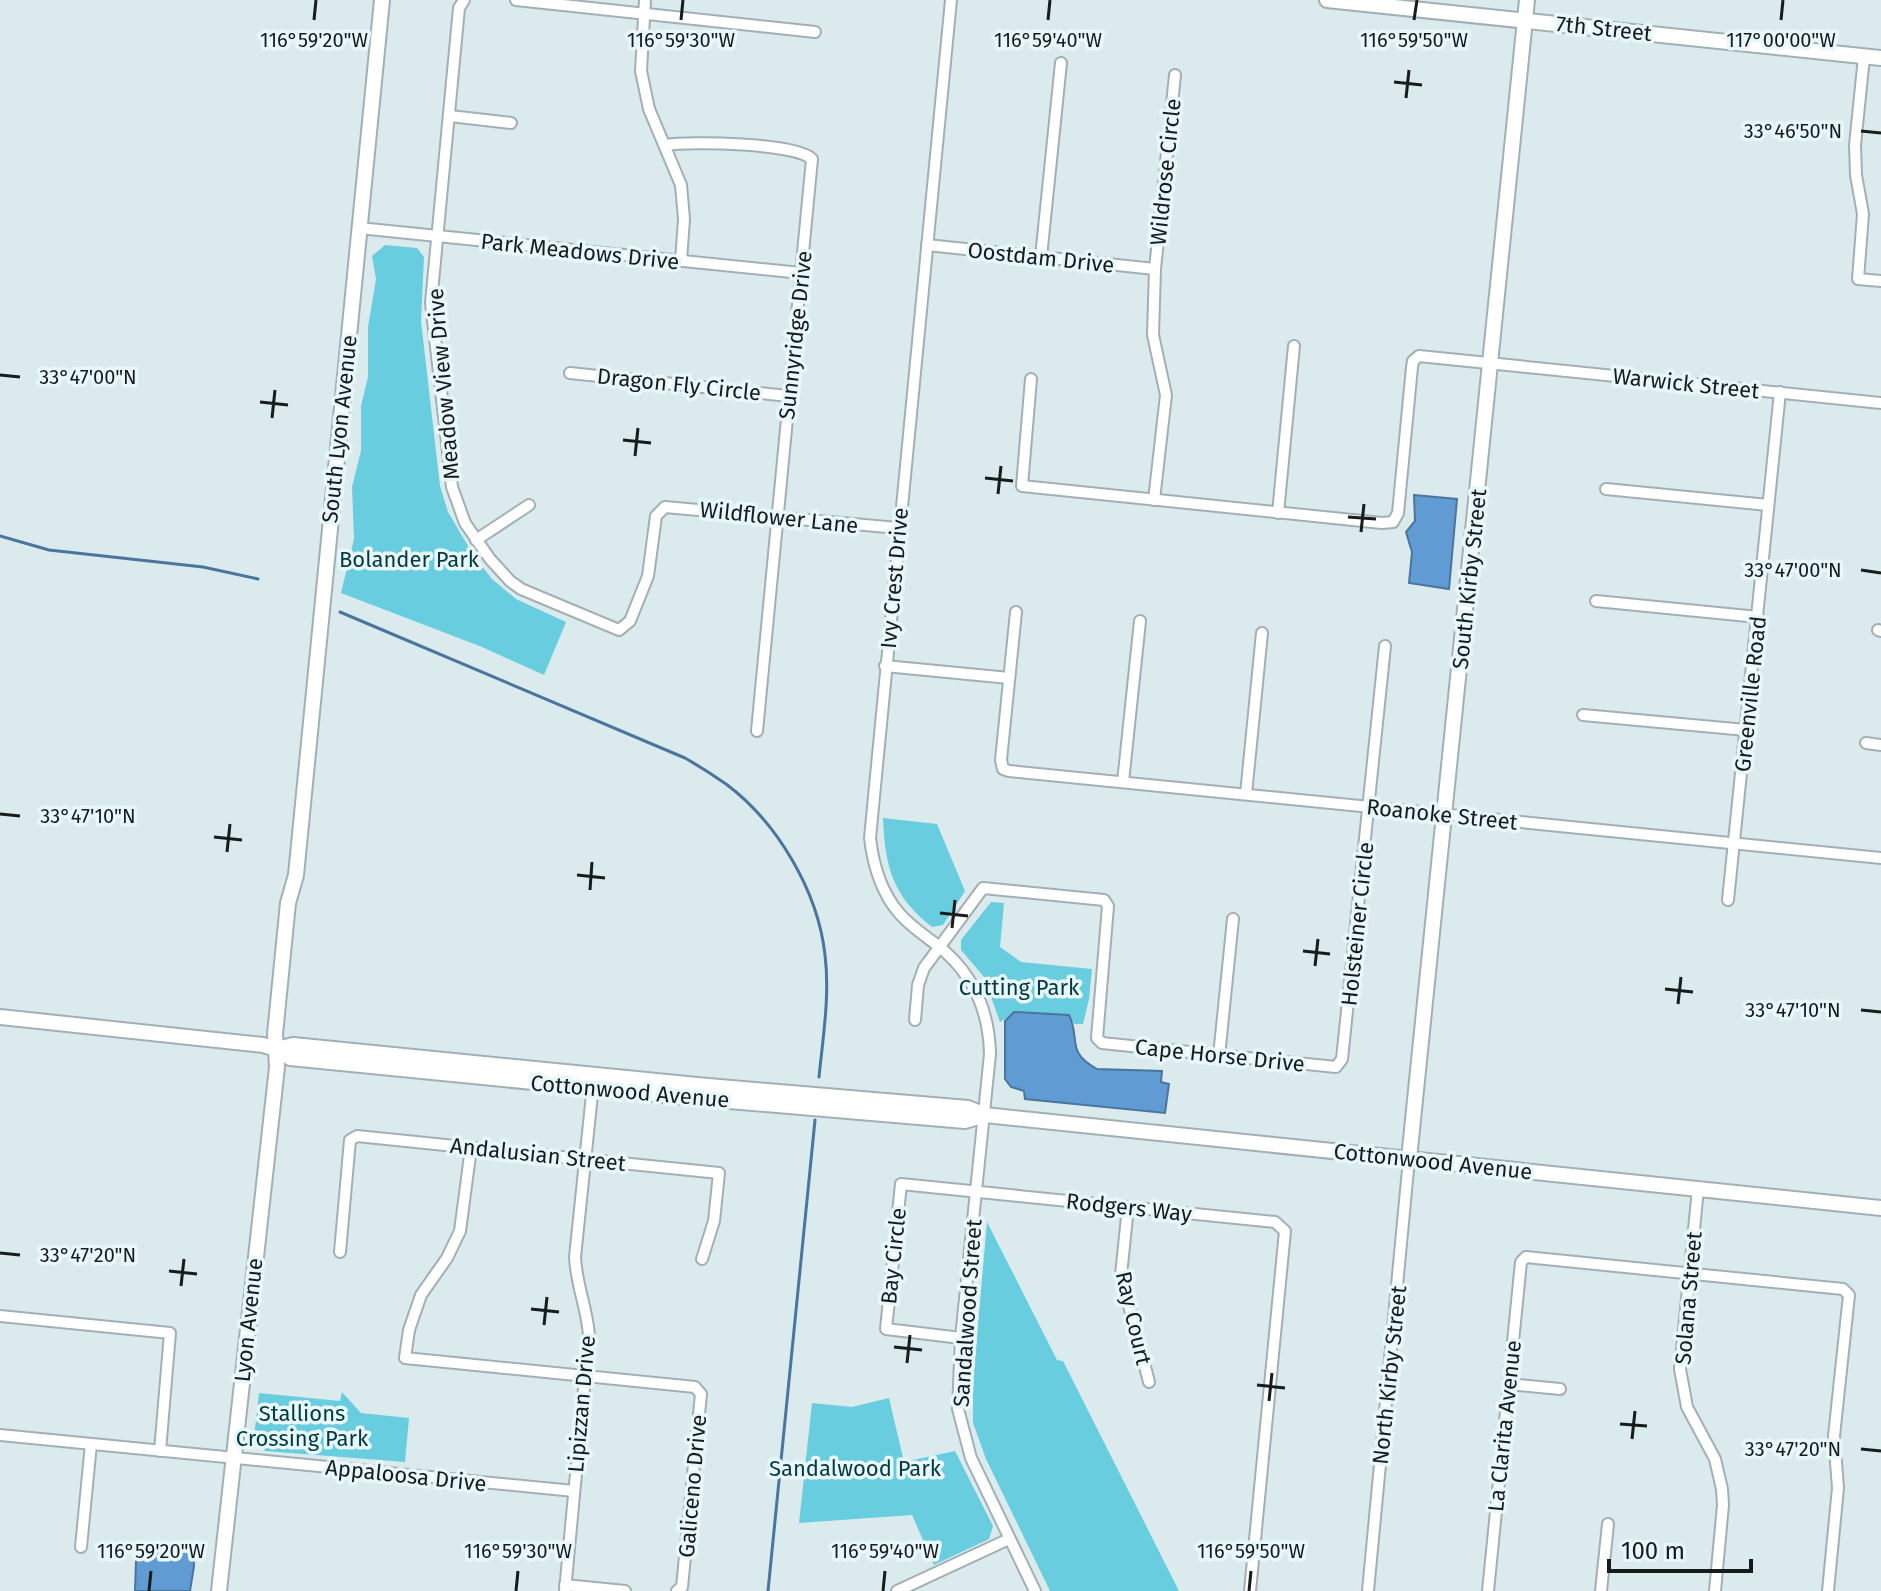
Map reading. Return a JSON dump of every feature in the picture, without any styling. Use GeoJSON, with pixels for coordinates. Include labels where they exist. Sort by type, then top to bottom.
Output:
{"type":"FeatureCollection","features":[{"type":"Feature","properties":{"kind":"street","name":"South Lyon Avenue"},"geometry":{"type":"LineString","coordinates":[[277,1049],[275,1034],[288,903],[296,875],[382,0]]}},
{"type":"Feature","properties":{"kind":"street","name":"Meadow View Drive"},"geometry":{"type":"LineString","coordinates":[[464,0],[459,8],[431,303],[452,487],[458,507],[476,540],[490,559],[521,589],[614,629],[623,628]]}},
{"type":"Feature","properties":{"kind":"street"},"geometry":{"type":"LineString","coordinates":[[516,0],[815,32]]}},
{"type":"Feature","properties":{"kind":"street"},"geometry":{"type":"LineString","coordinates":[[645,0],[640,52],[643,89],[681,185],[684,204],[681,261]]}},
{"type":"Feature","properties":{"kind":"street","name":"Ivy Crest Drive"},"geometry":{"type":"LineString","coordinates":[[951,0],[871,816],[872,858],[897,911],[957,962],[970,979],[985,1015],[990,1054],[985,1115]]}},
{"type":"Feature","properties":{"kind":"street","name":"7th Street"},"geometry":{"type":"LineString","coordinates":[[1327,0],[1881,58]]}},
{"type":"Feature","properties":{"kind":"street","name":"South Kirby Street"},"geometry":{"type":"LineString","coordinates":[[1409,1159],[1527,0]]}},
{"type":"Feature","properties":{"kind":"street"},"geometry":{"type":"LineString","coordinates":[[1864,57],[1855,145],[1856,175],[1863,214],[1858,279],[1881,281]]}},
{"type":"Feature","properties":{"kind":"street"},"geometry":{"type":"LineString","coordinates":[[1041,257],[1061,63]]}},
{"type":"Feature","properties":{"kind":"street","name":"Wildrose Circle"},"geometry":{"type":"LineString","coordinates":[[1154,500],[1166,395],[1153,335],[1155,269],[1175,75]]}},
{"type":"Feature","properties":{"kind":"street"},"geometry":{"type":"LineString","coordinates":[[450,116],[511,123]]}},
{"type":"Feature","properties":{"kind":"street","name":"Sunnyridge Drive"},"geometry":{"type":"LineString","coordinates":[[666,145],[702,142],[770,148],[810,156],[813,163],[757,731]]}},
{"type":"Feature","properties":{"kind":"street","name":"Park Meadows Drive"},"geometry":{"type":"LineString","coordinates":[[359,228],[801,273]]}},
{"type":"Feature","properties":{"kind":"street","name":"Oostdam Drive"},"geometry":{"type":"LineString","coordinates":[[927,245],[1155,269]]}},
{"type":"Feature","properties":{"kind":"street"},"geometry":{"type":"LineString","coordinates":[[1031,379],[1022,486],[1278,513],[1294,346]]}},
{"type":"Feature","properties":{"kind":"street","name":"Warwick Street"},"geometry":{"type":"LineString","coordinates":[[1278,513],[1393,522],[1398,513],[1413,361],[1419,356],[1881,403]]}},
{"type":"Feature","properties":{"kind":"street","name":"Dragon Fly Circle"},"geometry":{"type":"LineString","coordinates":[[570,373],[788,396]]}},
{"type":"Feature","properties":{"kind":"street","name":"Greenville Road"},"geometry":{"type":"LineString","coordinates":[[1728,900],[1780,392]]}},
{"type":"Feature","properties":{"kind":"street"},"geometry":{"type":"LineString","coordinates":[[1606,489],[1768,505]]}},
{"type":"Feature","properties":{"kind":"street"},"geometry":{"type":"LineString","coordinates":[[476,540],[529,505]]}},
{"type":"Feature","properties":{"kind":"street","name":"Wildflower Lane"},"geometry":{"type":"LineString","coordinates":[[623,628],[630,621],[648,576],[656,516],[661,509],[670,506],[898,528]]}},
{"type":"Feature","properties":{"kind":"street"},"geometry":{"type":"LineString","coordinates":[[1596,601],[1758,617]]}},
{"type":"Feature","properties":{"kind":"street"},"geometry":{"type":"LineString","coordinates":[[885,666],[1009,678],[1016,612]]}},
{"type":"Feature","properties":{"kind":"street"},"geometry":{"type":"LineString","coordinates":[[1123,782],[1140,621]]}},
{"type":"Feature","properties":{"kind":"street"},"geometry":{"type":"LineString","coordinates":[[1246,794],[1262,633]]}},
{"type":"Feature","properties":{"kind":"street","name":"Holsteiner Circle"},"geometry":{"type":"LineString","coordinates":[[1342,1059],[1385,646]]}},
{"type":"Feature","properties":{"kind":"street","name":"Roanoke Street"},"geometry":{"type":"LineString","coordinates":[[1009,678],[1001,760],[1003,769],[1881,858]]}},
{"type":"Feature","properties":{"kind":"street"},"geometry":{"type":"LineString","coordinates":[[1583,715],[1746,730]]}},
{"type":"Feature","properties":{"kind":"street"},"geometry":{"type":"LineString","coordinates":[[1866,743],[1881,745]]}},
{"type":"Feature","properties":{"kind":"street","name":"Cape Horse Drive"},"geometry":{"type":"LineString","coordinates":[[940,947],[983,888],[1104,900],[1108,906],[1097,1038],[1102,1043],[1336,1067],[1342,1059]]}},
{"type":"Feature","properties":{"kind":"street"},"geometry":{"type":"LineString","coordinates":[[1219,1056],[1233,919]]}},
{"type":"Feature","properties":{"kind":"street"},"geometry":{"type":"LineString","coordinates":[[915,1020],[920,976],[940,947]]}},
{"type":"Feature","properties":{"kind":"street","name":"Cottonwood Avenue"},"geometry":{"type":"LineString","coordinates":[[0,1017],[277,1049],[293,1045],[965,1121],[985,1115],[1881,1208]]}},
{"type":"Feature","properties":{"kind":"street","name":"Lyon Avenue"},"geometry":{"type":"LineString","coordinates":[[219,1591],[277,1049]]}},
{"type":"Feature","properties":{"kind":"street","name":"Lipizzan Drive"},"geometry":{"type":"LineString","coordinates":[[565,1588],[586,1376],[588,1320],[578,1285],[575,1257],[593,1081]]}},
{"type":"Feature","properties":{"kind":"street","name":"Sandalwood Street"},"geometry":{"type":"LineString","coordinates":[[985,1115],[961,1338],[958,1388],[961,1426],[971,1458],[1035,1591]]}},
{"type":"Feature","properties":{"kind":"street","name":"Andalusian Street"},"geometry":{"type":"LineString","coordinates":[[340,1252],[350,1140],[357,1136],[719,1173],[714,1221],[702,1259]]}},
{"type":"Feature","properties":{"kind":"street"},"geometry":{"type":"LineString","coordinates":[[471,1148],[460,1231],[447,1258],[421,1295],[409,1330],[405,1358],[586,1376]]}},
{"type":"Feature","properties":{"kind":"street","name":"North Kirby Street"},"geometry":{"type":"LineString","coordinates":[[1368,1591],[1409,1159]]}},
{"type":"Feature","properties":{"kind":"street","name":"Bay Circle"},"geometry":{"type":"LineString","coordinates":[[961,1338],[886,1329],[901,1184],[976,1192]]}},
{"type":"Feature","properties":{"kind":"street","name":"Solana Street"},"geometry":{"type":"LineString","coordinates":[[1698,1189],[1680,1355],[1681,1382],[1687,1407],[1715,1459],[1722,1489],[1715,1591]]}},
{"type":"Feature","properties":{"kind":"street","name":"Rodgers Way"},"geometry":{"type":"LineString","coordinates":[[976,1192],[1282,1225],[1285,1231],[1250,1591]]}},
{"type":"Feature","properties":{"kind":"street","name":"Ray Court"},"geometry":{"type":"LineString","coordinates":[[1128,1207],[1121,1275],[1149,1382]]}},
{"type":"Feature","properties":{"kind":"street","name":"La Clarita Avenue"},"geometry":{"type":"LineString","coordinates":[[1488,1591],[1521,1262],[1526,1257],[1689,1274]]}},
{"type":"Feature","properties":{"kind":"street"},"geometry":{"type":"LineString","coordinates":[[1689,1274],[1843,1289],[1849,1295],[1834,1436],[1838,1488],[1828,1591]]}},
{"type":"Feature","properties":{"kind":"street"},"geometry":{"type":"LineString","coordinates":[[0,1316],[170,1333],[160,1451]]}},
{"type":"Feature","properties":{"kind":"street","name":"Galiceno Drive"},"geometry":{"type":"LineString","coordinates":[[586,1376],[695,1387],[701,1394],[680,1589]]}},
{"type":"Feature","properties":{"kind":"street"},"geometry":{"type":"LineString","coordinates":[[1509,1384],[1560,1389]]}},
{"type":"Feature","properties":{"kind":"street","name":"Appaloosa Drive"},"geometry":{"type":"LineString","coordinates":[[0,1435],[574,1491]]}},
{"type":"Feature","properties":{"kind":"street"},"geometry":{"type":"LineString","coordinates":[[81,1547],[91,1444]]}},
{"type":"Feature","properties":{"kind":"street"},"geometry":{"type":"LineString","coordinates":[[1601,1591],[1608,1524]]}},
{"type":"Feature","properties":{"kind":"street"},"geometry":{"type":"LineString","coordinates":[[897,1591],[1009,1539]]}},
{"type":"Feature","properties":{"kind":"street"},"geometry":{"type":"LineString","coordinates":[[565,1588],[625,1591]]}},
{"type":"Feature","properties":{"kind":"green space","name":"Bolander Park"},"geometry":{"type":"Polygon","coordinates":[[[385,245],[417,248],[424,257],[421,321],[440,486],[448,512],[474,556],[492,579],[516,599],[566,622],[544,675],[482,647],[341,593],[354,539],[352,487],[361,451],[361,406],[368,377],[368,327],[376,279],[372,256],[385,245]]]}},
{"type":"Feature","properties":{"kind":"green space","name":"Cutting Park"},"geometry":{"type":"Polygon","coordinates":[[[883,818],[937,824],[965,891],[943,925],[932,927],[899,892],[889,865],[883,818]]]}},
{"type":"Feature","properties":{"kind":"green space","name":"Cutting Park"},"geometry":{"type":"Polygon","coordinates":[[[991,902],[1004,903],[1000,947],[1021,962],[1092,969],[1083,1024],[1074,1024],[1069,1015],[1008,1017],[1000,1022],[984,977],[961,950],[961,940],[991,902]]]}},
{"type":"Feature","properties":{"kind":"green space"},"geometry":{"type":"Polygon","coordinates":[[[987,1222],[1057,1360],[1063,1361],[1179,1591],[1050,1591],[986,1459],[973,1423],[973,1382],[987,1222]]]}},
{"type":"Feature","properties":{"kind":"green space","name":"Stallions Crossing Park"},"geometry":{"type":"Polygon","coordinates":[[[342,1392],[361,1413],[409,1418],[405,1462],[265,1451],[254,1437],[259,1393],[340,1401],[342,1392]]]}},
{"type":"Feature","properties":{"kind":"green space","name":"Sandalwood Park"},"geometry":{"type":"Polygon","coordinates":[[[889,1398],[904,1462],[955,1451],[993,1526],[989,1539],[934,1565],[912,1515],[799,1523],[812,1403],[852,1407],[889,1398]]]}},
{"type":"Feature","properties":{"kind":"shaded area"},"geometry":{"type":"Polygon","coordinates":[[[1414,495],[1457,499],[1449,589],[1409,583],[1412,552],[1406,532],[1415,521],[1414,495]]]}},
{"type":"Feature","properties":{"kind":"shaded area"},"geometry":{"type":"Polygon","coordinates":[[[1014,1012],[1069,1015],[1077,1051],[1097,1069],[1162,1071],[1161,1082],[1169,1084],[1165,1113],[1025,1099],[1024,1091],[1011,1087],[1005,1079],[1005,1021],[1014,1012]]]}},
{"type":"Feature","properties":{"kind":"shaded area"},"geometry":{"type":"Polygon","coordinates":[[[142,1544],[193,1547],[190,1591],[135,1591],[136,1561],[142,1544]]]}},
{"type":"Feature","properties":{"kind":"waterway"},"geometry":{"type":"LineString","coordinates":[[0,536],[49,550],[203,567],[258,579]]}},
{"type":"Feature","properties":{"kind":"waterway"},"geometry":{"type":"LineString","coordinates":[[340,612],[685,758],[745,800],[778,838],[792,860],[814,907],[821,931],[827,985],[819,1077]]}},
{"type":"Feature","properties":{"kind":"waterway"},"geometry":{"type":"LineString","coordinates":[[768,1591],[815,1120]]}}]}
